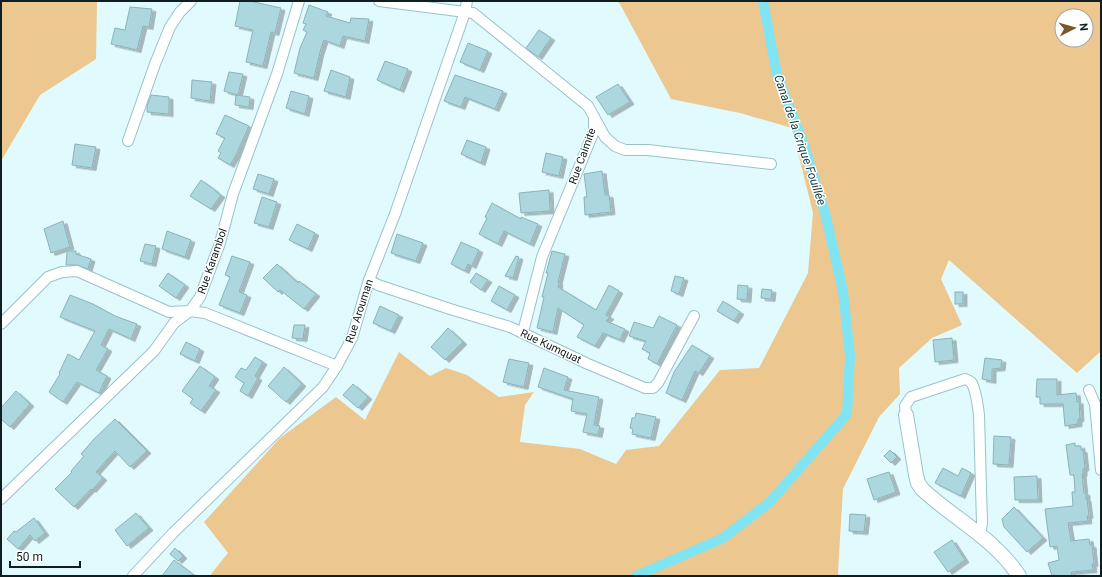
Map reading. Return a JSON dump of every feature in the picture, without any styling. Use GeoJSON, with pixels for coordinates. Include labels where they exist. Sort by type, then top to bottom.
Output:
{"type":"FeatureCollection","features":[{"type":"Feature","properties":{"kind":"street"},"geometry":{"type":"LineString","coordinates":[[128,141],[155,64],[170,27],[180,12],[191,1]]}},
{"type":"Feature","properties":{"kind":"street","name":"Rue Karambol"},"geometry":{"type":"LineString","coordinates":[[1,499],[154,350],[174,323],[190,311],[200,297],[220,243],[234,194],[277,74],[299,1]]}},
{"type":"Feature","properties":{"kind":"street","name":"Rue Caimite"},"geometry":{"type":"LineString","coordinates":[[379,1],[473,13],[588,106],[594,118],[594,131],[542,257],[523,332]]}},
{"type":"Feature","properties":{"kind":"street","name":"Rue Arouman"},"geometry":{"type":"LineString","coordinates":[[133,576],[173,533],[323,387],[337,366],[352,338],[368,280],[396,214],[468,1]]}},
{"type":"Feature","properties":{"kind":"street"},"geometry":{"type":"LineString","coordinates":[[594,118],[606,137],[614,146],[625,150],[648,150],[771,164]]}},
{"type":"Feature","properties":{"kind":"street"},"geometry":{"type":"LineString","coordinates":[[1,324],[48,277],[62,272],[77,271],[169,312],[190,311],[205,313],[337,366]]}},
{"type":"Feature","properties":{"kind":"street","name":"Rue Kumquat"},"geometry":{"type":"LineString","coordinates":[[368,280],[450,310],[523,332],[602,370],[645,388],[653,388],[658,383],[694,316]]}},
{"type":"Feature","properties":{"kind":"street"},"geometry":{"type":"LineString","coordinates":[[980,536],[982,524],[978,404],[971,382],[965,379],[911,397],[905,406],[918,483],[922,489],[1006,558],[1019,576]]}},
{"type":"Feature","properties":{"kind":"street"},"geometry":{"type":"LineString","coordinates":[[1089,390],[1095,404],[1101,470]]}},
{"type":"Feature","properties":{"kind":"shaded area"},"geometry":{"type":"Polygon","coordinates":[[[1,1],[97,1],[96,59],[40,95],[1,161],[1,1]]]}},
{"type":"Feature","properties":{"kind":"shaded area"},"geometry":{"type":"Polygon","coordinates":[[[617,1],[1101,1],[1101,351],[1077,373],[949,260],[941,279],[962,325],[932,338],[899,368],[900,394],[879,417],[843,489],[839,576],[212,576],[211,574],[228,553],[204,522],[280,438],[336,397],[365,420],[399,352],[430,376],[446,368],[467,375],[499,397],[534,392],[525,405],[520,442],[580,449],[616,464],[626,450],[659,446],[720,370],[759,368],[808,273],[813,213],[792,128],[740,113],[671,99],[617,1]]]}},
{"type":"Feature","properties":{"kind":"building"},"geometry":{"type":"Polygon","coordinates":[[[240,1],[250,1],[281,8],[275,33],[271,32],[263,66],[246,62],[253,30],[235,26],[240,1]]]}},
{"type":"Feature","properties":{"kind":"building"},"geometry":{"type":"Polygon","coordinates":[[[309,5],[328,12],[326,16],[350,23],[351,18],[369,19],[365,41],[343,36],[340,46],[324,40],[314,78],[294,73],[300,48],[307,32],[303,30],[306,24],[303,23],[309,5]]]}},
{"type":"Feature","properties":{"kind":"building"},"geometry":{"type":"Polygon","coordinates":[[[130,7],[152,9],[149,27],[143,26],[137,50],[111,44],[115,28],[125,30],[130,7]]]}},
{"type":"Feature","properties":{"kind":"building"},"geometry":{"type":"Polygon","coordinates":[[[539,30],[551,38],[538,57],[526,48],[539,30]]]}},
{"type":"Feature","properties":{"kind":"building"},"geometry":{"type":"Polygon","coordinates":[[[468,43],[488,51],[480,70],[460,62],[468,43]]]}},
{"type":"Feature","properties":{"kind":"building"},"geometry":{"type":"Polygon","coordinates":[[[385,61],[408,69],[400,90],[377,80],[385,61]]]}},
{"type":"Feature","properties":{"kind":"building"},"geometry":{"type":"Polygon","coordinates":[[[331,70],[350,77],[346,97],[324,91],[331,70]]]}},
{"type":"Feature","properties":{"kind":"building"},"geometry":{"type":"Polygon","coordinates":[[[229,72],[243,74],[238,95],[224,91],[229,72]]]}},
{"type":"Feature","properties":{"kind":"building"},"geometry":{"type":"Polygon","coordinates":[[[455,75],[503,91],[495,109],[465,97],[461,107],[444,101],[455,75]]]}},
{"type":"Feature","properties":{"kind":"building"},"geometry":{"type":"Polygon","coordinates":[[[192,80],[212,82],[210,101],[191,98],[192,80]]]}},
{"type":"Feature","properties":{"kind":"building"},"geometry":{"type":"Polygon","coordinates":[[[618,84],[630,102],[608,115],[596,97],[618,84]]]}},
{"type":"Feature","properties":{"kind":"building"},"geometry":{"type":"Polygon","coordinates":[[[291,91],[309,96],[305,114],[286,108],[291,91]]]}},
{"type":"Feature","properties":{"kind":"building"},"geometry":{"type":"Polygon","coordinates":[[[151,95],[169,97],[169,114],[147,112],[147,106],[151,95]]]}},
{"type":"Feature","properties":{"kind":"building"},"geometry":{"type":"Polygon","coordinates":[[[236,95],[250,97],[249,107],[235,105],[236,95]]]}},
{"type":"Feature","properties":{"kind":"building"},"geometry":{"type":"Polygon","coordinates":[[[225,115],[249,126],[230,165],[218,158],[221,153],[218,151],[225,138],[216,134],[225,115]]]}},
{"type":"Feature","properties":{"kind":"building"},"geometry":{"type":"Polygon","coordinates":[[[467,140],[486,147],[481,163],[461,154],[467,140]]]}},
{"type":"Feature","properties":{"kind":"building"},"geometry":{"type":"Polygon","coordinates":[[[75,144],[96,147],[92,168],[72,165],[75,144]]]}},
{"type":"Feature","properties":{"kind":"building"},"geometry":{"type":"Polygon","coordinates":[[[546,153],[563,157],[559,176],[542,172],[546,153]]]}},
{"type":"Feature","properties":{"kind":"building"},"geometry":{"type":"Polygon","coordinates":[[[602,171],[605,195],[609,195],[611,212],[585,215],[584,197],[587,197],[584,174],[602,171]]]}},
{"type":"Feature","properties":{"kind":"building"},"geometry":{"type":"Polygon","coordinates":[[[258,174],[274,179],[269,194],[253,189],[258,174]]]}},
{"type":"Feature","properties":{"kind":"building"},"geometry":{"type":"Polygon","coordinates":[[[201,180],[221,195],[211,209],[190,196],[201,180]]]}},
{"type":"Feature","properties":{"kind":"building"},"geometry":{"type":"Polygon","coordinates":[[[549,190],[550,211],[521,213],[519,193],[549,190]]]}},
{"type":"Feature","properties":{"kind":"building"},"geometry":{"type":"Polygon","coordinates":[[[262,197],[277,202],[269,227],[254,223],[262,197]]]}},
{"type":"Feature","properties":{"kind":"building"},"geometry":{"type":"Polygon","coordinates":[[[492,203],[521,219],[521,217],[538,224],[530,244],[504,231],[498,244],[479,234],[492,203]]]}},
{"type":"Feature","properties":{"kind":"building"},"geometry":{"type":"Polygon","coordinates":[[[63,221],[70,247],[51,253],[44,229],[63,221]]]}},
{"type":"Feature","properties":{"kind":"building"},"geometry":{"type":"Polygon","coordinates":[[[297,224],[315,233],[308,249],[289,240],[297,224]]]}},
{"type":"Feature","properties":{"kind":"building"},"geometry":{"type":"Polygon","coordinates":[[[167,231],[191,240],[185,257],[162,249],[167,231]]]}},
{"type":"Feature","properties":{"kind":"building"},"geometry":{"type":"Polygon","coordinates":[[[397,234],[423,243],[416,261],[391,253],[397,234]]]}},
{"type":"Feature","properties":{"kind":"building"},"geometry":{"type":"Polygon","coordinates":[[[461,242],[479,250],[472,266],[468,264],[465,271],[451,264],[461,242]]]}},
{"type":"Feature","properties":{"kind":"building"},"geometry":{"type":"Polygon","coordinates":[[[145,244],[156,246],[152,264],[140,261],[145,244]]]}},
{"type":"Feature","properties":{"kind":"building"},"geometry":{"type":"Polygon","coordinates":[[[67,251],[76,251],[76,254],[91,259],[88,269],[77,265],[66,265],[67,251]]]}},
{"type":"Feature","properties":{"kind":"building"},"geometry":{"type":"Polygon","coordinates":[[[552,251],[565,254],[558,287],[596,310],[609,285],[619,291],[606,315],[610,317],[606,321],[625,329],[620,340],[603,333],[595,346],[577,337],[584,325],[558,308],[553,332],[537,328],[548,273],[546,273],[552,251]]]}},
{"type":"Feature","properties":{"kind":"building"},"geometry":{"type":"Polygon","coordinates":[[[232,256],[250,262],[239,292],[247,295],[240,313],[219,305],[230,277],[225,275],[232,256]]]}},
{"type":"Feature","properties":{"kind":"building"},"geometry":{"type":"Polygon","coordinates":[[[516,256],[519,257],[513,278],[505,276],[516,256]]]}},
{"type":"Feature","properties":{"kind":"building"},"geometry":{"type":"Polygon","coordinates":[[[277,264],[298,283],[299,281],[316,294],[304,309],[280,290],[278,292],[263,278],[277,264]]]}},
{"type":"Feature","properties":{"kind":"building"},"geometry":{"type":"Polygon","coordinates":[[[168,273],[185,285],[176,298],[159,286],[168,273]]]}},
{"type":"Feature","properties":{"kind":"building"},"geometry":{"type":"Polygon","coordinates":[[[476,273],[488,280],[481,290],[470,282],[476,273]]]}},
{"type":"Feature","properties":{"kind":"building"},"geometry":{"type":"Polygon","coordinates":[[[675,276],[684,278],[679,294],[671,291],[675,276]]]}},
{"type":"Feature","properties":{"kind":"building"},"geometry":{"type":"Polygon","coordinates":[[[738,285],[748,286],[747,300],[737,299],[738,285]]]}},
{"type":"Feature","properties":{"kind":"building"},"geometry":{"type":"Polygon","coordinates":[[[499,286],[515,295],[507,310],[491,301],[499,286]]]}},
{"type":"Feature","properties":{"kind":"building"},"geometry":{"type":"Polygon","coordinates":[[[762,289],[772,290],[771,299],[761,298],[762,289]]]}},
{"type":"Feature","properties":{"kind":"building"},"geometry":{"type":"Polygon","coordinates":[[[955,292],[963,292],[963,304],[955,304],[955,292]]]}},
{"type":"Feature","properties":{"kind":"building"},"geometry":{"type":"Polygon","coordinates":[[[70,295],[93,304],[115,316],[137,324],[131,339],[109,329],[101,345],[108,349],[96,370],[107,376],[99,393],[77,382],[63,402],[49,392],[60,374],[59,373],[68,354],[79,360],[95,331],[60,317],[70,295]]]}},
{"type":"Feature","properties":{"kind":"building"},"geometry":{"type":"Polygon","coordinates":[[[723,301],[740,312],[734,321],[717,311],[723,301]]]}},
{"type":"Feature","properties":{"kind":"building"},"geometry":{"type":"Polygon","coordinates":[[[380,306],[399,315],[391,331],[373,323],[380,306]]]}},
{"type":"Feature","properties":{"kind":"building"},"geometry":{"type":"Polygon","coordinates":[[[659,316],[677,325],[657,364],[648,359],[650,353],[642,349],[646,341],[629,336],[634,322],[653,328],[659,316]]]}},
{"type":"Feature","properties":{"kind":"building"},"geometry":{"type":"Polygon","coordinates":[[[294,325],[305,325],[303,339],[292,338],[294,325]]]}},
{"type":"Feature","properties":{"kind":"building"},"geometry":{"type":"Polygon","coordinates":[[[448,328],[463,342],[445,360],[431,347],[448,328]]]}},
{"type":"Feature","properties":{"kind":"building"},"geometry":{"type":"Polygon","coordinates":[[[952,338],[954,360],[935,362],[933,340],[952,338]]]}},
{"type":"Feature","properties":{"kind":"building"},"geometry":{"type":"Polygon","coordinates":[[[186,342],[200,349],[195,361],[180,354],[186,342]]]}},
{"type":"Feature","properties":{"kind":"building"},"geometry":{"type":"Polygon","coordinates":[[[692,345],[710,356],[699,373],[695,371],[682,400],[666,393],[674,372],[692,345]]]}},
{"type":"Feature","properties":{"kind":"building"},"geometry":{"type":"Polygon","coordinates":[[[255,357],[263,362],[255,376],[258,378],[248,396],[240,391],[244,383],[235,377],[241,368],[246,370],[255,357]]]}},
{"type":"Feature","properties":{"kind":"building"},"geometry":{"type":"Polygon","coordinates":[[[985,358],[1002,360],[1001,368],[992,369],[992,381],[982,379],[985,358]]]}},
{"type":"Feature","properties":{"kind":"building"},"geometry":{"type":"Polygon","coordinates":[[[509,359],[529,363],[524,387],[503,382],[509,359]]]}},
{"type":"Feature","properties":{"kind":"building"},"geometry":{"type":"Polygon","coordinates":[[[200,366],[215,377],[209,386],[216,390],[201,411],[190,403],[193,399],[182,391],[200,366]]]}},
{"type":"Feature","properties":{"kind":"building"},"geometry":{"type":"Polygon","coordinates":[[[284,367],[302,384],[286,402],[268,386],[284,367]]]}},
{"type":"Feature","properties":{"kind":"building"},"geometry":{"type":"Polygon","coordinates":[[[544,368],[568,377],[564,390],[599,397],[594,425],[600,426],[598,435],[583,432],[587,414],[571,411],[573,399],[538,387],[544,368]]]}},
{"type":"Feature","properties":{"kind":"building"},"geometry":{"type":"Polygon","coordinates":[[[1037,379],[1057,379],[1057,395],[1076,393],[1077,402],[1079,401],[1080,419],[1078,419],[1078,424],[1065,426],[1063,404],[1040,404],[1040,397],[1036,397],[1037,379]]]}},
{"type":"Feature","properties":{"kind":"building"},"geometry":{"type":"Polygon","coordinates":[[[353,384],[368,397],[358,408],[343,395],[353,384]]]}},
{"type":"Feature","properties":{"kind":"building"},"geometry":{"type":"Polygon","coordinates":[[[16,391],[30,404],[10,427],[1,419],[1,408],[16,391]]]}},
{"type":"Feature","properties":{"kind":"building"},"geometry":{"type":"Polygon","coordinates":[[[636,413],[656,417],[651,438],[632,434],[633,429],[630,428],[632,418],[635,418],[636,413]]]}},
{"type":"Feature","properties":{"kind":"building"},"geometry":{"type":"Polygon","coordinates":[[[115,419],[147,451],[130,467],[115,451],[96,472],[103,478],[74,507],[55,489],[72,472],[71,471],[84,456],[81,454],[115,419]]]}},
{"type":"Feature","properties":{"kind":"building"},"geometry":{"type":"Polygon","coordinates":[[[994,436],[1011,437],[1009,465],[993,464],[994,436]]]}},
{"type":"Feature","properties":{"kind":"building"},"geometry":{"type":"Polygon","coordinates":[[[1075,443],[1075,446],[1081,446],[1081,450],[1083,450],[1085,468],[1083,469],[1082,474],[1089,516],[1087,516],[1088,521],[1068,523],[1071,541],[1089,539],[1090,545],[1092,545],[1094,564],[1092,564],[1093,570],[1071,572],[1072,576],[1052,576],[1048,563],[1059,560],[1057,546],[1050,547],[1045,509],[1073,506],[1072,492],[1075,492],[1074,475],[1070,475],[1066,445],[1075,443]]]}},
{"type":"Feature","properties":{"kind":"building"},"geometry":{"type":"Polygon","coordinates":[[[890,450],[897,457],[891,463],[884,456],[890,450]]]}},
{"type":"Feature","properties":{"kind":"building"},"geometry":{"type":"Polygon","coordinates":[[[943,468],[958,476],[962,468],[971,473],[961,496],[935,483],[943,468]]]}},
{"type":"Feature","properties":{"kind":"building"},"geometry":{"type":"Polygon","coordinates":[[[889,472],[896,492],[874,500],[867,479],[889,472]]]}},
{"type":"Feature","properties":{"kind":"building"},"geometry":{"type":"Polygon","coordinates":[[[1037,476],[1038,500],[1015,500],[1014,477],[1037,476]]]}},
{"type":"Feature","properties":{"kind":"building"},"geometry":{"type":"Polygon","coordinates":[[[1014,507],[1043,538],[1027,552],[1004,527],[1002,519],[1014,507]]]}},
{"type":"Feature","properties":{"kind":"building"},"geometry":{"type":"Polygon","coordinates":[[[136,513],[149,528],[127,546],[115,530],[136,513]]]}},
{"type":"Feature","properties":{"kind":"building"},"geometry":{"type":"Polygon","coordinates":[[[850,514],[866,515],[864,532],[849,531],[850,514]]]}},
{"type":"Feature","properties":{"kind":"building"},"geometry":{"type":"Polygon","coordinates":[[[34,518],[45,533],[35,541],[30,535],[18,549],[7,539],[14,531],[16,532],[34,518]]]}},
{"type":"Feature","properties":{"kind":"building"},"geometry":{"type":"Polygon","coordinates":[[[952,540],[965,560],[948,572],[934,552],[952,540]]]}},
{"type":"Feature","properties":{"kind":"building"},"geometry":{"type":"Polygon","coordinates":[[[175,548],[183,556],[178,561],[170,554],[175,548]]]}},
{"type":"Feature","properties":{"kind":"building"},"geometry":{"type":"Polygon","coordinates":[[[174,560],[195,576],[162,576],[174,560]]]}},
{"type":"Feature","properties":{"kind":"waterway","name":"Canal de la Crique Fouillée"},"geometry":{"type":"LineString","coordinates":[[636,576],[723,538],[770,502],[847,414],[850,356],[843,291],[825,213],[803,142],[777,75],[763,1]]}}]}
